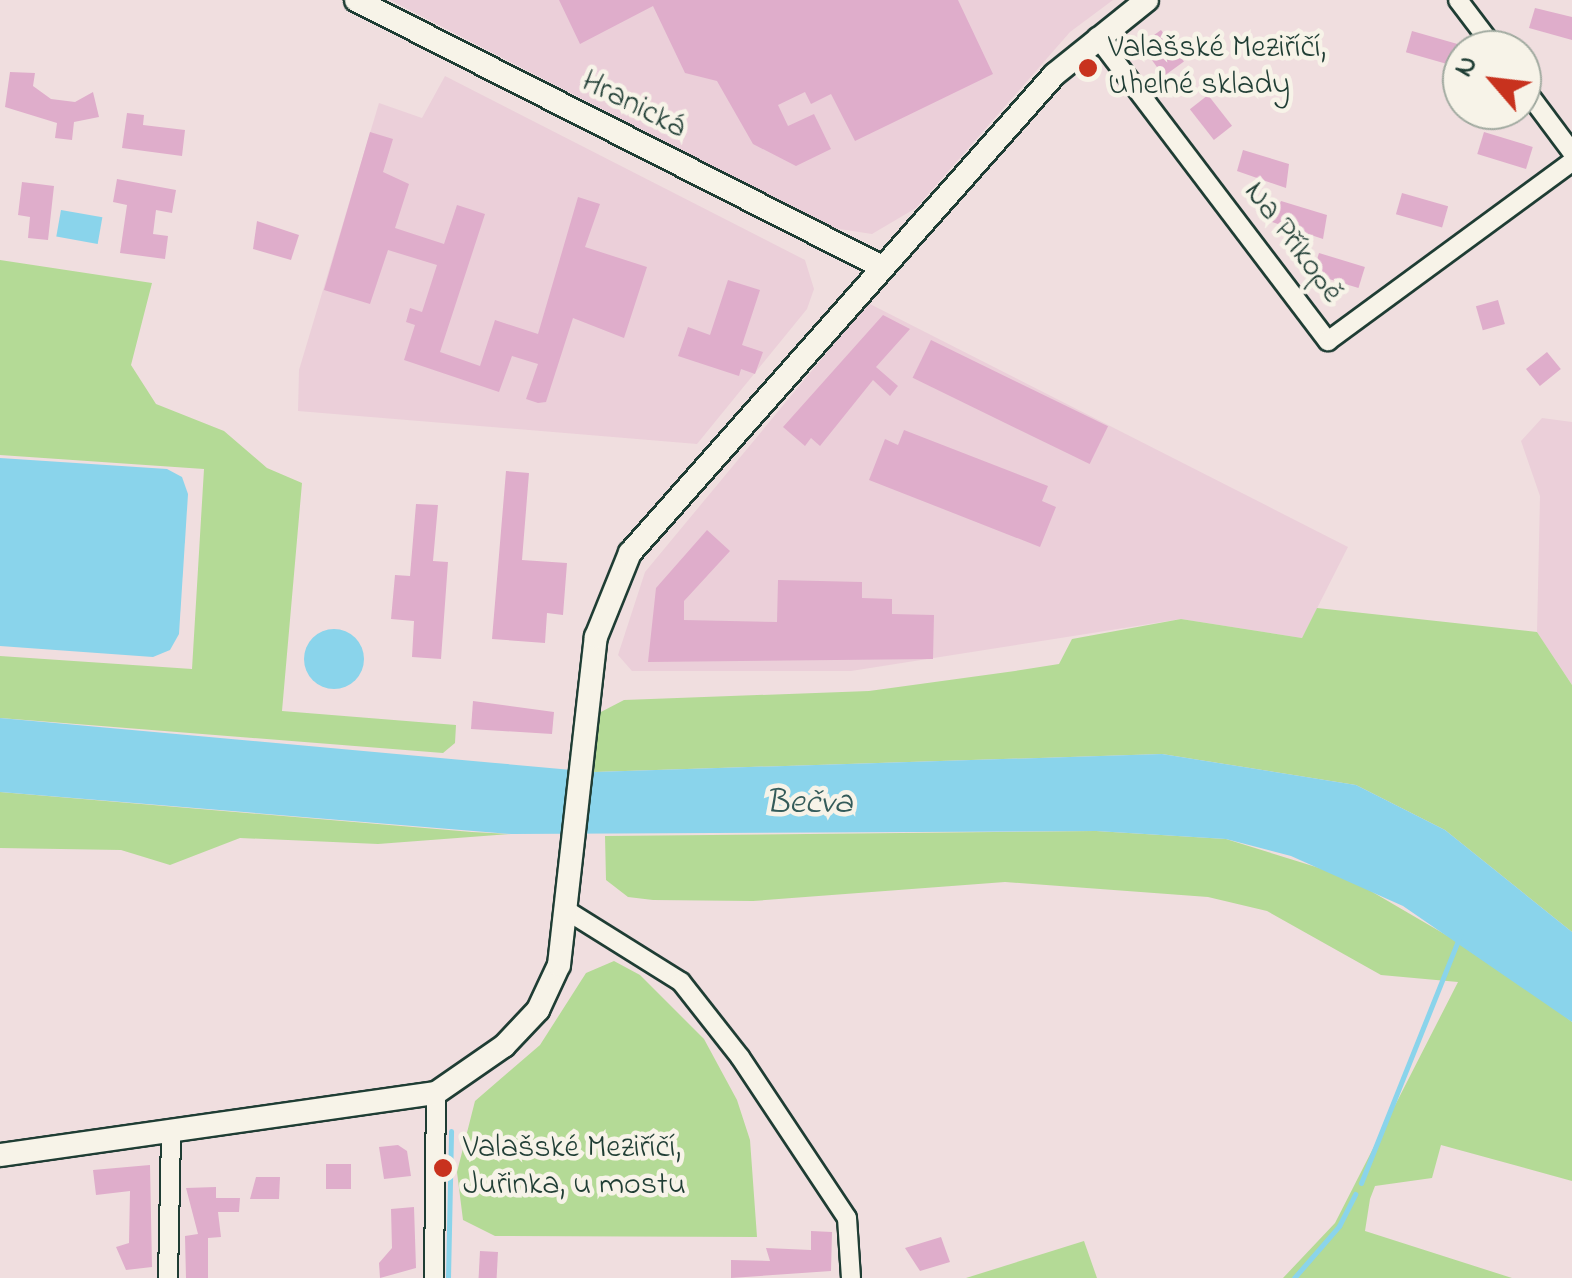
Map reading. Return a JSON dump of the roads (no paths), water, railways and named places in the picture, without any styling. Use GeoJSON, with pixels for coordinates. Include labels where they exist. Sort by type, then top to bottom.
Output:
{"type":"FeatureCollection","features":[{"type":"Feature","properties":{"kind":"street","name":"Hranická"},"geometry":{"type":"LineString","coordinates":[[356,0],[882,268]]}},
{"type":"Feature","properties":{"kind":"street"},"geometry":{"type":"LineString","coordinates":[[0,1156],[436,1093],[504,1046],[538,1010],[559,965],[570,912],[587,690],[600,620],[636,543],[882,268],[1098,36],[1147,0]]}},
{"type":"Feature","properties":{"kind":"street"},"geometry":{"type":"LineString","coordinates":[[1458,0],[1481,30]]}},
{"type":"Feature","properties":{"kind":"street","name":"Na Příkopě"},"geometry":{"type":"LineString","coordinates":[[1098,36],[1328,340],[1572,162]]}},
{"type":"Feature","properties":{"kind":"street"},"geometry":{"type":"LineString","coordinates":[[1542,112],[1572,152]]}},
{"type":"Feature","properties":{"kind":"street"},"geometry":{"type":"LineString","coordinates":[[570,912],[681,982],[740,1057],[847,1218],[852,1278]]}},
{"type":"Feature","properties":{"kind":"street"},"geometry":{"type":"LineString","coordinates":[[434,1278],[436,1093]]}},
{"type":"Feature","properties":{"kind":"street"},"geometry":{"type":"LineString","coordinates":[[168,1278],[172,1132]]}},
{"type":"Feature","properties":{"kind":"water"},"geometry":{"type":"Polygon","coordinates":[[[61,210],[102,217],[98,244],[56,237],[61,210]]]}},
{"type":"Feature","properties":{"kind":"water"},"geometry":{"type":"Polygon","coordinates":[[[0,458],[167,469],[182,477],[188,494],[179,634],[170,650],[153,657],[0,646],[0,458]]]}},
{"type":"Feature","properties":{"kind":"water"},"geometry":{"type":"Polygon","coordinates":[[[334,629],[355,638],[364,659],[355,680],[334,689],[313,680],[304,659],[313,638],[334,629]]]}},
{"type":"Feature","properties":{"kind":"water","name":"Bečva"},"geometry":{"type":"Polygon","coordinates":[[[0,718],[594,772],[1162,754],[1356,785],[1445,830],[1572,932],[1572,1022],[1403,906],[1291,856],[1226,839],[1096,831],[511,834],[0,792],[0,718]]]}},
{"type":"Feature","properties":{"kind":"waterway"},"geometry":{"type":"LineString","coordinates":[[1361,1183],[1460,935]]}},
{"type":"Feature","properties":{"kind":"waterway"},"geometry":{"type":"LineString","coordinates":[[448,1278],[451,1131]]}},
{"type":"Feature","properties":{"kind":"waterway"},"geometry":{"type":"LineString","coordinates":[[1294,1278],[1339,1226],[1355,1194]]}},
{"type":"Feature","properties":{"kind":"place","name":"Valašské Meziříčí, Uhelné sklady"},"geometry":{"type":"Point","coordinates":[1088,68]}},
{"type":"Feature","properties":{"kind":"place","name":"Valašské Meziříčí, Juřinka, u mostu"},"geometry":{"type":"Point","coordinates":[443,1168]}}]}
